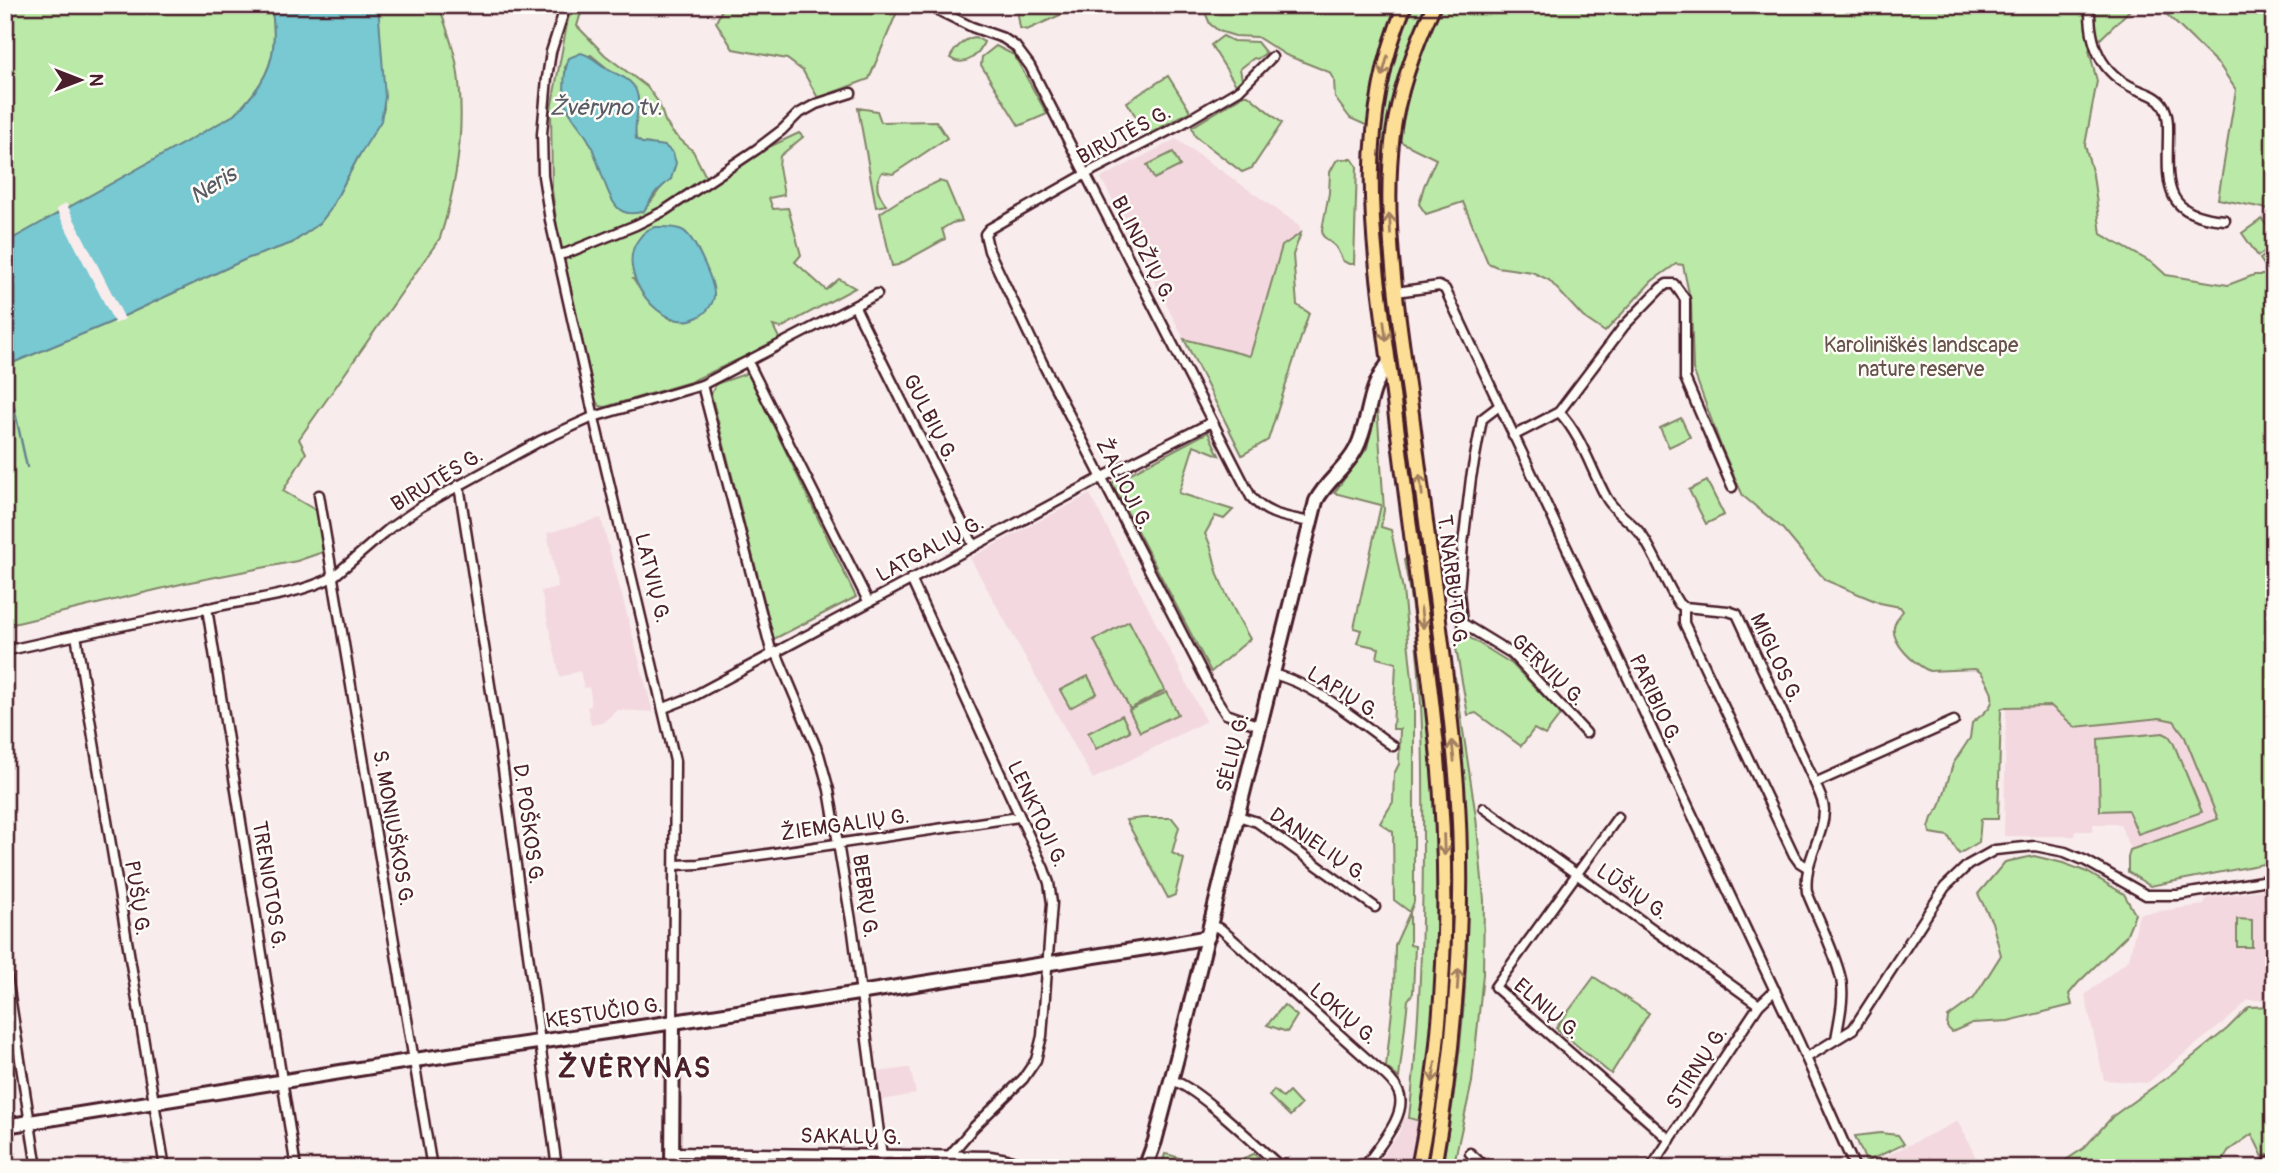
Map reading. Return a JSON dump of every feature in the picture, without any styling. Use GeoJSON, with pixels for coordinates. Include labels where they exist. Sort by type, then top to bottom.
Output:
{"type":"FeatureCollection","features":[{"type":"Feature","properties":{"kind":"main road","name":"T. NARBUTO G."},"geometry":{"type":"LineString","coordinates":[[1405,5],[1383,74],[1373,129],[1371,209],[1441,786],[1446,917],[1441,1003],[1431,1091],[1418,1168]]}},
{"type":"Feature","properties":{"kind":"main road","name":"T. NARBUTO G."},"geometry":{"type":"LineString","coordinates":[[1434,5],[1414,53],[1393,132],[1389,197],[1396,292],[1448,701],[1459,835],[1461,917],[1457,1006],[1434,1168]]}},
{"type":"Feature","properties":{"kind":"main road"},"geometry":{"type":"LineString","coordinates":[[1389,363],[1403,345]]}},
{"type":"Feature","properties":{"kind":"main road","name":"SĖLIŲ G."},"geometry":{"type":"LineString","coordinates":[[1145,1168],[1152,1154],[1311,522],[1322,491],[1356,449],[1379,375],[1389,363]]}},
{"type":"Feature","properties":{"kind":"main road","name":"KĘSTUČIO G."},"geometry":{"type":"LineString","coordinates":[[5,1126],[1048,963],[1209,931]]}},
{"type":"Feature","properties":{"kind":"main road","name":"LATVIŲ G."},"geometry":{"type":"LineString","coordinates":[[672,1168],[673,1022]]}},
{"type":"Feature","properties":{"kind":"street","name":"LATVIŲ G."},"geometry":{"type":"LineString","coordinates":[[566,5],[551,52],[546,85],[542,134],[545,199],[593,417],[675,761],[673,1022]]}},
{"type":"Feature","properties":{"kind":"street","name":"BLINDŽIŲ G."},"geometry":{"type":"LineString","coordinates":[[927,5],[972,27],[1003,38],[1020,51],[1240,478],[1259,506],[1277,516],[1311,522]]}},
{"type":"Feature","properties":{"kind":"street"},"geometry":{"type":"LineString","coordinates":[[2090,5],[2093,38],[2113,77],[2153,96],[2165,107],[2169,186],[2175,200],[2201,216],[2225,220]]}},
{"type":"Feature","properties":{"kind":"street","name":"BIRUTĖS G."},"geometry":{"type":"LineString","coordinates":[[985,234],[989,229],[1085,174],[1178,127],[1239,90],[1272,57]]}},
{"type":"Feature","properties":{"kind":"street"},"geometry":{"type":"LineString","coordinates":[[558,255],[636,225],[664,211],[757,149],[798,114],[816,104],[851,93]]}},
{"type":"Feature","properties":{"kind":"street","name":"ŽALIOJI G."},"geometry":{"type":"LineString","coordinates":[[985,234],[989,251],[1042,362],[1222,709],[1226,714],[1260,726]]}},
{"type":"Feature","properties":{"kind":"street"},"geometry":{"type":"LineString","coordinates":[[1514,436],[1559,412],[1630,319],[1661,288],[1674,284],[1685,299],[1685,378],[1732,487]]}},
{"type":"Feature","properties":{"kind":"street","name":"PARIBIO G."},"geometry":{"type":"LineString","coordinates":[[1396,292],[1439,286],[1445,289],[1775,990],[1855,1168]]}},
{"type":"Feature","properties":{"kind":"street","name":"BIRUTĖS G."},"geometry":{"type":"LineString","coordinates":[[5,651],[301,588],[333,577],[390,528],[458,485],[540,441],[593,417],[702,385],[877,295]]}},
{"type":"Feature","properties":{"kind":"street","name":"GULBIŲ G."},"geometry":{"type":"LineString","coordinates":[[855,307],[974,546]]}},
{"type":"Feature","properties":{"kind":"street"},"geometry":{"type":"LineString","coordinates":[[748,362],[868,601]]}},
{"type":"Feature","properties":{"kind":"street","name":"BEBRŲ G."},"geometry":{"type":"LineString","coordinates":[[702,385],[774,653],[819,754],[839,844],[882,1156]]}},
{"type":"Feature","properties":{"kind":"street","name":"GERVIŲ G."},"geometry":{"type":"LineString","coordinates":[[1499,406],[1482,419],[1471,478],[1459,592],[1462,623],[1511,653],[1586,733]]}},
{"type":"Feature","properties":{"kind":"street"},"geometry":{"type":"LineString","coordinates":[[1559,412],[1570,423],[1608,500],[1616,512],[1643,537],[1675,598],[1684,607],[1684,623],[1742,746],[1794,855],[1798,862],[1807,867]]}},
{"type":"Feature","properties":{"kind":"street","name":"LATGALIŲ G."},"geometry":{"type":"LineString","coordinates":[[664,708],[692,697],[868,601],[1212,422]]}},
{"type":"Feature","properties":{"kind":"street","name":"D. POŠKOS G."},"geometry":{"type":"LineString","coordinates":[[458,485],[503,769],[557,1168]]}},
{"type":"Feature","properties":{"kind":"street","name":"S. MONIUŠKOS G."},"geometry":{"type":"LineString","coordinates":[[319,495],[432,1168]]}},
{"type":"Feature","properties":{"kind":"street","name":"LENKTOJI G."},"geometry":{"type":"LineString","coordinates":[[911,579],[1044,869],[1051,893],[1052,914],[1042,1036],[1036,1060],[1023,1079],[973,1128],[939,1168]]}},
{"type":"Feature","properties":{"kind":"street","name":"MIGLOS G."},"geometry":{"type":"LineString","coordinates":[[1684,607],[1737,614],[1823,803],[1824,813],[1807,867],[1807,892],[1841,981],[1841,1009],[1836,1039]]}},
{"type":"Feature","properties":{"kind":"street","name":"TRENIOTOS G."},"geometry":{"type":"LineString","coordinates":[[207,608],[296,1168]]}},
{"type":"Feature","properties":{"kind":"street","name":"PUŠŲ G."},"geometry":{"type":"LineString","coordinates":[[76,635],[164,1168]]}},
{"type":"Feature","properties":{"kind":"street","name":"LAPIŲ G."},"geometry":{"type":"LineString","coordinates":[[1273,674],[1315,693],[1393,746]]}},
{"type":"Feature","properties":{"kind":"street"},"geometry":{"type":"LineString","coordinates":[[1815,783],[1954,721]]}},
{"type":"Feature","properties":{"kind":"street","name":"LŪŠIŲ G."},"geometry":{"type":"LineString","coordinates":[[1484,808],[1759,1005]]}},
{"type":"Feature","properties":{"kind":"street","name":"DANIELIŲ G."},"geometry":{"type":"LineString","coordinates":[[1238,816],[1257,822],[1375,907]]}},
{"type":"Feature","properties":{"kind":"street","name":"ŽIEMGALIŲ G."},"geometry":{"type":"LineString","coordinates":[[675,865],[1019,817]]}},
{"type":"Feature","properties":{"kind":"street","name":"ELNIŲ G."},"geometry":{"type":"LineString","coordinates":[[1618,817],[1495,987],[1670,1140]]}},
{"type":"Feature","properties":{"kind":"street"},"geometry":{"type":"LineString","coordinates":[[1806,1058],[1853,1029],[1945,887],[1968,865],[1995,850],[2035,846],[2065,852],[2146,895],[2178,895],[2274,879]]}},
{"type":"Feature","properties":{"kind":"street","name":"LOKIŲ G."},"geometry":{"type":"LineString","coordinates":[[1209,931],[1221,929],[1376,1067],[1398,1090],[1401,1103],[1398,1116],[1364,1168]]}},
{"type":"Feature","properties":{"kind":"street"},"geometry":{"type":"LineString","coordinates":[[5,964],[37,1168]]}},
{"type":"Feature","properties":{"kind":"street","name":"STIRNŲ G."},"geometry":{"type":"LineString","coordinates":[[1651,1168],[1759,1005],[1775,990]]}},
{"type":"Feature","properties":{"kind":"street"},"geometry":{"type":"LineString","coordinates":[[1171,1080],[1182,1083],[1198,1095],[1282,1168]]}},
{"type":"Feature","properties":{"kind":"street","name":"SAKALŲ G."},"geometry":{"type":"LineString","coordinates":[[672,1152],[990,1156],[1007,1159],[1029,1168]]}},
{"type":"Feature","properties":{"kind":"street"},"geometry":{"type":"LineString","coordinates":[[1470,1153],[1486,1168]]}},
{"type":"Feature","properties":{"kind":"street"},"geometry":{"type":"LineString","coordinates":[[2261,1168],[2274,1159]]}},
{"type":"Feature","properties":{"kind":"shaded area"},"geometry":{"type":"Polygon","coordinates":[[[1176,139],[1299,225],[1301,233],[1282,246],[1250,356],[1184,339],[1101,178],[1176,139]]]}},
{"type":"Feature","properties":{"kind":"shaded area"},"geometry":{"type":"Polygon","coordinates":[[[1090,494],[1206,721],[1093,779],[970,558],[1090,494]]]}},
{"type":"Feature","properties":{"kind":"shaded area"},"geometry":{"type":"Polygon","coordinates":[[[601,518],[653,712],[618,710],[602,723],[591,725],[587,707],[591,706],[589,687],[584,688],[580,671],[560,677],[541,591],[558,587],[547,533],[601,518]]]}},
{"type":"Feature","properties":{"kind":"shaded area"},"geometry":{"type":"Polygon","coordinates":[[[2051,706],[2076,727],[2160,718],[2174,721],[2184,735],[2218,820],[2130,850],[2120,824],[2093,824],[2093,831],[2075,831],[2075,836],[2004,836],[2006,707],[2051,706]]]}},
{"type":"Feature","properties":{"kind":"shaded area"},"geometry":{"type":"Polygon","coordinates":[[[2274,888],[2274,1000],[2248,1000],[2231,1017],[2147,1083],[2104,1080],[2085,995],[2129,959],[2139,914],[2204,905],[2207,898],[2274,888]]]}},
{"type":"Feature","properties":{"kind":"shaded area"},"geometry":{"type":"Polygon","coordinates":[[[910,1068],[916,1094],[882,1100],[878,1072],[910,1068]]]}},
{"type":"Feature","properties":{"kind":"shaded area"},"geometry":{"type":"Polygon","coordinates":[[[1405,1117],[1420,1121],[1409,1168],[1373,1168],[1399,1133],[1405,1117]]]}},
{"type":"Feature","properties":{"kind":"shaded area"},"geometry":{"type":"Polygon","coordinates":[[[1958,1121],[1981,1168],[1882,1168],[1878,1160],[1958,1121]]]}},
{"type":"Feature","properties":{"kind":"green space"},"geometry":{"type":"Polygon","coordinates":[[[5,5],[271,5],[274,38],[272,52],[269,66],[256,90],[234,115],[5,243],[5,5]]]}},
{"type":"Feature","properties":{"kind":"green space"},"geometry":{"type":"Polygon","coordinates":[[[378,5],[439,5],[452,44],[460,88],[458,153],[440,238],[299,439],[306,453],[283,491],[317,511],[323,552],[297,561],[185,583],[5,626],[5,366],[109,323],[246,259],[292,243],[320,223],[330,210],[384,109],[378,5]]]}},
{"type":"Feature","properties":{"kind":"green space"},"geometry":{"type":"Polygon","coordinates":[[[575,5],[587,5],[577,26],[605,55],[647,87],[659,103],[665,121],[673,133],[693,151],[710,185],[769,147],[799,133],[803,137],[780,156],[779,167],[784,195],[769,198],[773,209],[788,208],[801,255],[795,262],[826,290],[839,279],[855,288],[781,328],[773,326],[780,340],[690,382],[605,407],[600,406],[596,402],[557,227],[552,190],[551,109],[568,19],[575,5]],[[591,55],[565,67],[565,101],[568,110],[590,141],[613,199],[628,213],[636,212],[648,205],[671,179],[651,144],[636,139],[638,97],[591,55]],[[698,250],[633,279],[645,296],[671,319],[712,284],[698,250]]]}},
{"type":"Feature","properties":{"kind":"green space"},"geometry":{"type":"Polygon","coordinates":[[[724,5],[899,7],[869,79],[818,98],[803,71],[787,59],[733,49],[716,22],[724,5]]]}},
{"type":"Feature","properties":{"kind":"green space"},"geometry":{"type":"Polygon","coordinates":[[[1025,5],[1082,5],[1027,30],[1020,28],[1018,15],[1025,5]]]}},
{"type":"Feature","properties":{"kind":"green space","name":"Karoliniškės landscape nature reserve"},"geometry":{"type":"Polygon","coordinates":[[[1202,5],[2135,5],[2089,50],[2097,81],[2085,145],[2093,175],[2101,234],[2154,264],[2166,275],[2228,285],[2254,275],[2271,275],[2260,259],[2274,249],[2274,862],[2150,886],[2128,872],[2130,850],[2218,819],[2184,735],[2174,721],[2160,718],[2075,727],[2051,706],[2001,709],[1998,819],[1981,819],[1979,842],[1959,854],[1948,836],[1931,833],[1929,828],[1932,818],[1940,807],[1953,764],[1970,738],[1972,723],[1991,705],[1990,689],[1982,674],[1975,669],[1929,671],[1917,664],[1896,640],[1894,627],[1903,611],[1900,607],[1880,603],[1825,580],[1782,528],[1743,496],[1722,449],[1693,369],[1691,303],[1683,265],[1676,264],[1652,281],[1605,332],[1583,317],[1549,280],[1532,272],[1497,267],[1488,263],[1463,202],[1426,214],[1419,204],[1436,159],[1387,135],[1383,206],[1394,343],[1377,200],[1379,131],[1350,118],[1335,98],[1334,80],[1329,72],[1286,55],[1257,37],[1235,36],[1219,31],[1210,24],[1202,5]]]}},
{"type":"Feature","properties":{"kind":"green space"},"geometry":{"type":"Polygon","coordinates":[[[2157,5],[2274,5],[2274,134],[2270,174],[2274,175],[2274,210],[2218,199],[2236,90],[2220,66],[2157,5]]]}},
{"type":"Feature","properties":{"kind":"green space"},"geometry":{"type":"Polygon","coordinates":[[[1223,36],[1233,41],[1257,42],[1266,53],[1240,69],[1242,79],[1236,85],[1211,45],[1223,36]]]}},
{"type":"Feature","properties":{"kind":"green space"},"geometry":{"type":"Polygon","coordinates":[[[975,37],[984,42],[975,56],[961,62],[950,58],[960,44],[975,37]]]}},
{"type":"Feature","properties":{"kind":"green space"},"geometry":{"type":"Polygon","coordinates":[[[996,46],[1014,55],[1047,114],[1019,126],[981,65],[982,57],[996,46]]]}},
{"type":"Feature","properties":{"kind":"green space"},"geometry":{"type":"Polygon","coordinates":[[[1168,76],[1190,111],[1147,135],[1127,102],[1168,76]]]}},
{"type":"Feature","properties":{"kind":"green space"},"geometry":{"type":"Polygon","coordinates":[[[1248,95],[1282,123],[1252,168],[1242,172],[1195,136],[1192,127],[1248,95]]]}},
{"type":"Feature","properties":{"kind":"green space"},"geometry":{"type":"Polygon","coordinates":[[[858,108],[877,111],[881,122],[936,121],[947,138],[893,174],[882,172],[878,188],[886,205],[876,207],[858,108]]]}},
{"type":"Feature","properties":{"kind":"green space"},"geometry":{"type":"Polygon","coordinates":[[[1173,152],[1180,166],[1154,179],[1147,165],[1173,152]]]}},
{"type":"Feature","properties":{"kind":"green space"},"geometry":{"type":"Polygon","coordinates":[[[1352,159],[1357,166],[1354,264],[1343,261],[1336,247],[1323,236],[1322,230],[1330,172],[1336,161],[1352,159]]]}},
{"type":"Feature","properties":{"kind":"green space"},"geometry":{"type":"Polygon","coordinates":[[[939,181],[946,183],[962,221],[942,229],[945,239],[892,266],[880,213],[939,181]]]}},
{"type":"Feature","properties":{"kind":"green space"},"geometry":{"type":"Polygon","coordinates":[[[2262,219],[2274,236],[2274,245],[2258,256],[2242,233],[2262,219]]]}},
{"type":"Feature","properties":{"kind":"green space"},"geometry":{"type":"Polygon","coordinates":[[[1301,233],[1293,255],[1297,305],[1309,313],[1268,440],[1242,455],[1184,339],[1250,356],[1282,246],[1301,233]]]}},
{"type":"Feature","properties":{"kind":"green space"},"geometry":{"type":"Polygon","coordinates":[[[748,373],[856,597],[774,639],[711,394],[716,384],[748,373]]]}},
{"type":"Feature","properties":{"kind":"green space"},"geometry":{"type":"Polygon","coordinates":[[[1377,405],[1384,510],[1381,527],[1391,530],[1403,590],[1414,699],[1414,902],[1410,912],[1394,900],[1393,832],[1380,823],[1393,802],[1394,774],[1399,764],[1400,729],[1393,729],[1396,663],[1377,658],[1379,648],[1357,643],[1361,630],[1354,628],[1381,505],[1334,493],[1367,448],[1377,405]]]}},
{"type":"Feature","properties":{"kind":"green space"},"geometry":{"type":"Polygon","coordinates":[[[1403,408],[1406,408],[1421,543],[1418,543],[1403,408]]]}},
{"type":"Feature","properties":{"kind":"green space"},"geometry":{"type":"Polygon","coordinates":[[[1681,418],[1690,437],[1669,447],[1660,428],[1681,418]]]}},
{"type":"Feature","properties":{"kind":"green space"},"geometry":{"type":"Polygon","coordinates":[[[1208,432],[1219,455],[1194,445],[1179,493],[1233,510],[1224,519],[1215,516],[1205,534],[1222,585],[1250,639],[1211,672],[1112,483],[1208,432]]]}},
{"type":"Feature","properties":{"kind":"green space"},"geometry":{"type":"Polygon","coordinates":[[[1707,481],[1724,515],[1706,524],[1689,490],[1707,481]]]}},
{"type":"Feature","properties":{"kind":"green space"},"geometry":{"type":"Polygon","coordinates":[[[1408,557],[1425,698],[1436,839],[1436,980],[1420,1121],[1409,1118],[1420,978],[1423,802],[1418,663],[1404,560],[1408,557]]]}},
{"type":"Feature","properties":{"kind":"green space"},"geometry":{"type":"Polygon","coordinates":[[[1129,621],[1165,690],[1130,709],[1094,640],[1129,621]]]}},
{"type":"Feature","properties":{"kind":"green space"},"geometry":{"type":"Polygon","coordinates":[[[1459,631],[1512,664],[1561,714],[1545,735],[1534,729],[1521,746],[1476,713],[1468,715],[1454,637],[1459,631]]]}},
{"type":"Feature","properties":{"kind":"green space"},"geometry":{"type":"Polygon","coordinates":[[[1431,644],[1435,644],[1449,791],[1453,938],[1452,987],[1442,1086],[1428,1168],[1424,1168],[1442,1052],[1449,938],[1445,791],[1431,644]]]}},
{"type":"Feature","properties":{"kind":"green space"},"geometry":{"type":"Polygon","coordinates":[[[1450,675],[1455,677],[1476,817],[1484,900],[1483,974],[1472,1082],[1453,1168],[1442,1168],[1458,1065],[1466,962],[1464,854],[1450,675]]]}},
{"type":"Feature","properties":{"kind":"green space"},"geometry":{"type":"Polygon","coordinates":[[[1088,676],[1097,693],[1070,708],[1060,690],[1088,676]]]}},
{"type":"Feature","properties":{"kind":"green space"},"geometry":{"type":"Polygon","coordinates":[[[1167,692],[1178,714],[1140,732],[1129,710],[1167,692]]]}},
{"type":"Feature","properties":{"kind":"green space"},"geometry":{"type":"Polygon","coordinates":[[[1122,715],[1130,731],[1096,749],[1088,733],[1122,715]]]}},
{"type":"Feature","properties":{"kind":"green space"},"geometry":{"type":"Polygon","coordinates":[[[2163,733],[2173,742],[2202,812],[2138,834],[2128,810],[2100,811],[2098,739],[2163,733]]]}},
{"type":"Feature","properties":{"kind":"green space"},"geometry":{"type":"Polygon","coordinates":[[[1172,818],[1179,827],[1172,853],[1184,859],[1175,895],[1168,898],[1126,820],[1172,818]]]}},
{"type":"Feature","properties":{"kind":"green space"},"geometry":{"type":"Polygon","coordinates":[[[2034,856],[2087,872],[2124,894],[2135,914],[2126,936],[2069,994],[2072,1005],[2008,1021],[1972,1023],[1952,1032],[1947,1027],[1948,1017],[1974,998],[2001,955],[1992,922],[1978,894],[2005,862],[2034,856]]]}},
{"type":"Feature","properties":{"kind":"green space"},"geometry":{"type":"Polygon","coordinates":[[[1410,912],[1410,945],[1415,946],[1413,993],[1408,1000],[1399,1078],[1386,1067],[1394,992],[1395,945],[1410,912]]]}},
{"type":"Feature","properties":{"kind":"green space"},"geometry":{"type":"Polygon","coordinates":[[[2237,919],[2252,920],[2252,947],[2237,947],[2237,919]]]}},
{"type":"Feature","properties":{"kind":"green space"},"geometry":{"type":"Polygon","coordinates":[[[1594,977],[1649,1013],[1611,1074],[1556,1028],[1594,977]]]}},
{"type":"Feature","properties":{"kind":"green space"},"geometry":{"type":"Polygon","coordinates":[[[1284,1005],[1297,1016],[1287,1032],[1267,1025],[1284,1005]]]}},
{"type":"Feature","properties":{"kind":"green space"},"geometry":{"type":"Polygon","coordinates":[[[2274,1006],[2274,1152],[2263,1157],[2252,1134],[2228,1151],[2220,1168],[2054,1168],[2084,1148],[2113,1116],[2170,1075],[2227,1029],[2249,1007],[2274,1006]]]}},
{"type":"Feature","properties":{"kind":"green space"},"geometry":{"type":"Polygon","coordinates":[[[1274,1090],[1283,1098],[1289,1092],[1301,1105],[1290,1116],[1269,1096],[1274,1090]]]}},
{"type":"Feature","properties":{"kind":"green space"},"geometry":{"type":"Polygon","coordinates":[[[1880,1133],[1898,1135],[1904,1144],[1866,1162],[1855,1136],[1880,1133]]]}},
{"type":"Feature","properties":{"kind":"green space"},"geometry":{"type":"Polygon","coordinates":[[[1165,1154],[1170,1155],[1212,1168],[1161,1168],[1165,1154]]]}},
{"type":"Feature","properties":{"kind":"green space"},"geometry":{"type":"Polygon","coordinates":[[[1254,1154],[1270,1168],[1219,1168],[1254,1154]]]}},
{"type":"Feature","properties":{"kind":"water","name":"Neris"},"geometry":{"type":"Polygon","coordinates":[[[271,5],[378,5],[385,97],[381,121],[330,210],[320,223],[292,243],[246,259],[109,323],[5,366],[5,243],[234,115],[256,90],[269,66],[274,38],[271,5]]]}},
{"type":"Feature","properties":{"kind":"water","name":"Žvėryno tv."},"geometry":{"type":"Polygon","coordinates":[[[581,53],[629,81],[634,87],[638,101],[636,139],[642,143],[665,146],[673,153],[676,163],[671,179],[655,193],[644,211],[627,213],[614,203],[590,143],[566,106],[564,85],[567,63],[569,58],[581,53]]]}},
{"type":"Feature","properties":{"kind":"water"},"geometry":{"type":"Polygon","coordinates":[[[655,227],[682,230],[703,260],[714,296],[708,309],[698,317],[684,320],[670,317],[646,298],[637,283],[632,268],[632,253],[642,235],[655,227]]]}},
{"type":"Feature","properties":{"kind":"pier"},"geometry":{"type":"Polygon","coordinates":[[[66,203],[125,319],[115,324],[56,209],[66,203]]]}},
{"type":"Feature","properties":{"kind":"waterway"},"geometry":{"type":"LineString","coordinates":[[5,366],[27,467]]}},
{"type":"Feature","properties":{"kind":"district","name":"ŽVĖRYNAS"},"geometry":{"type":"Point","coordinates":[635,1068]}}]}
